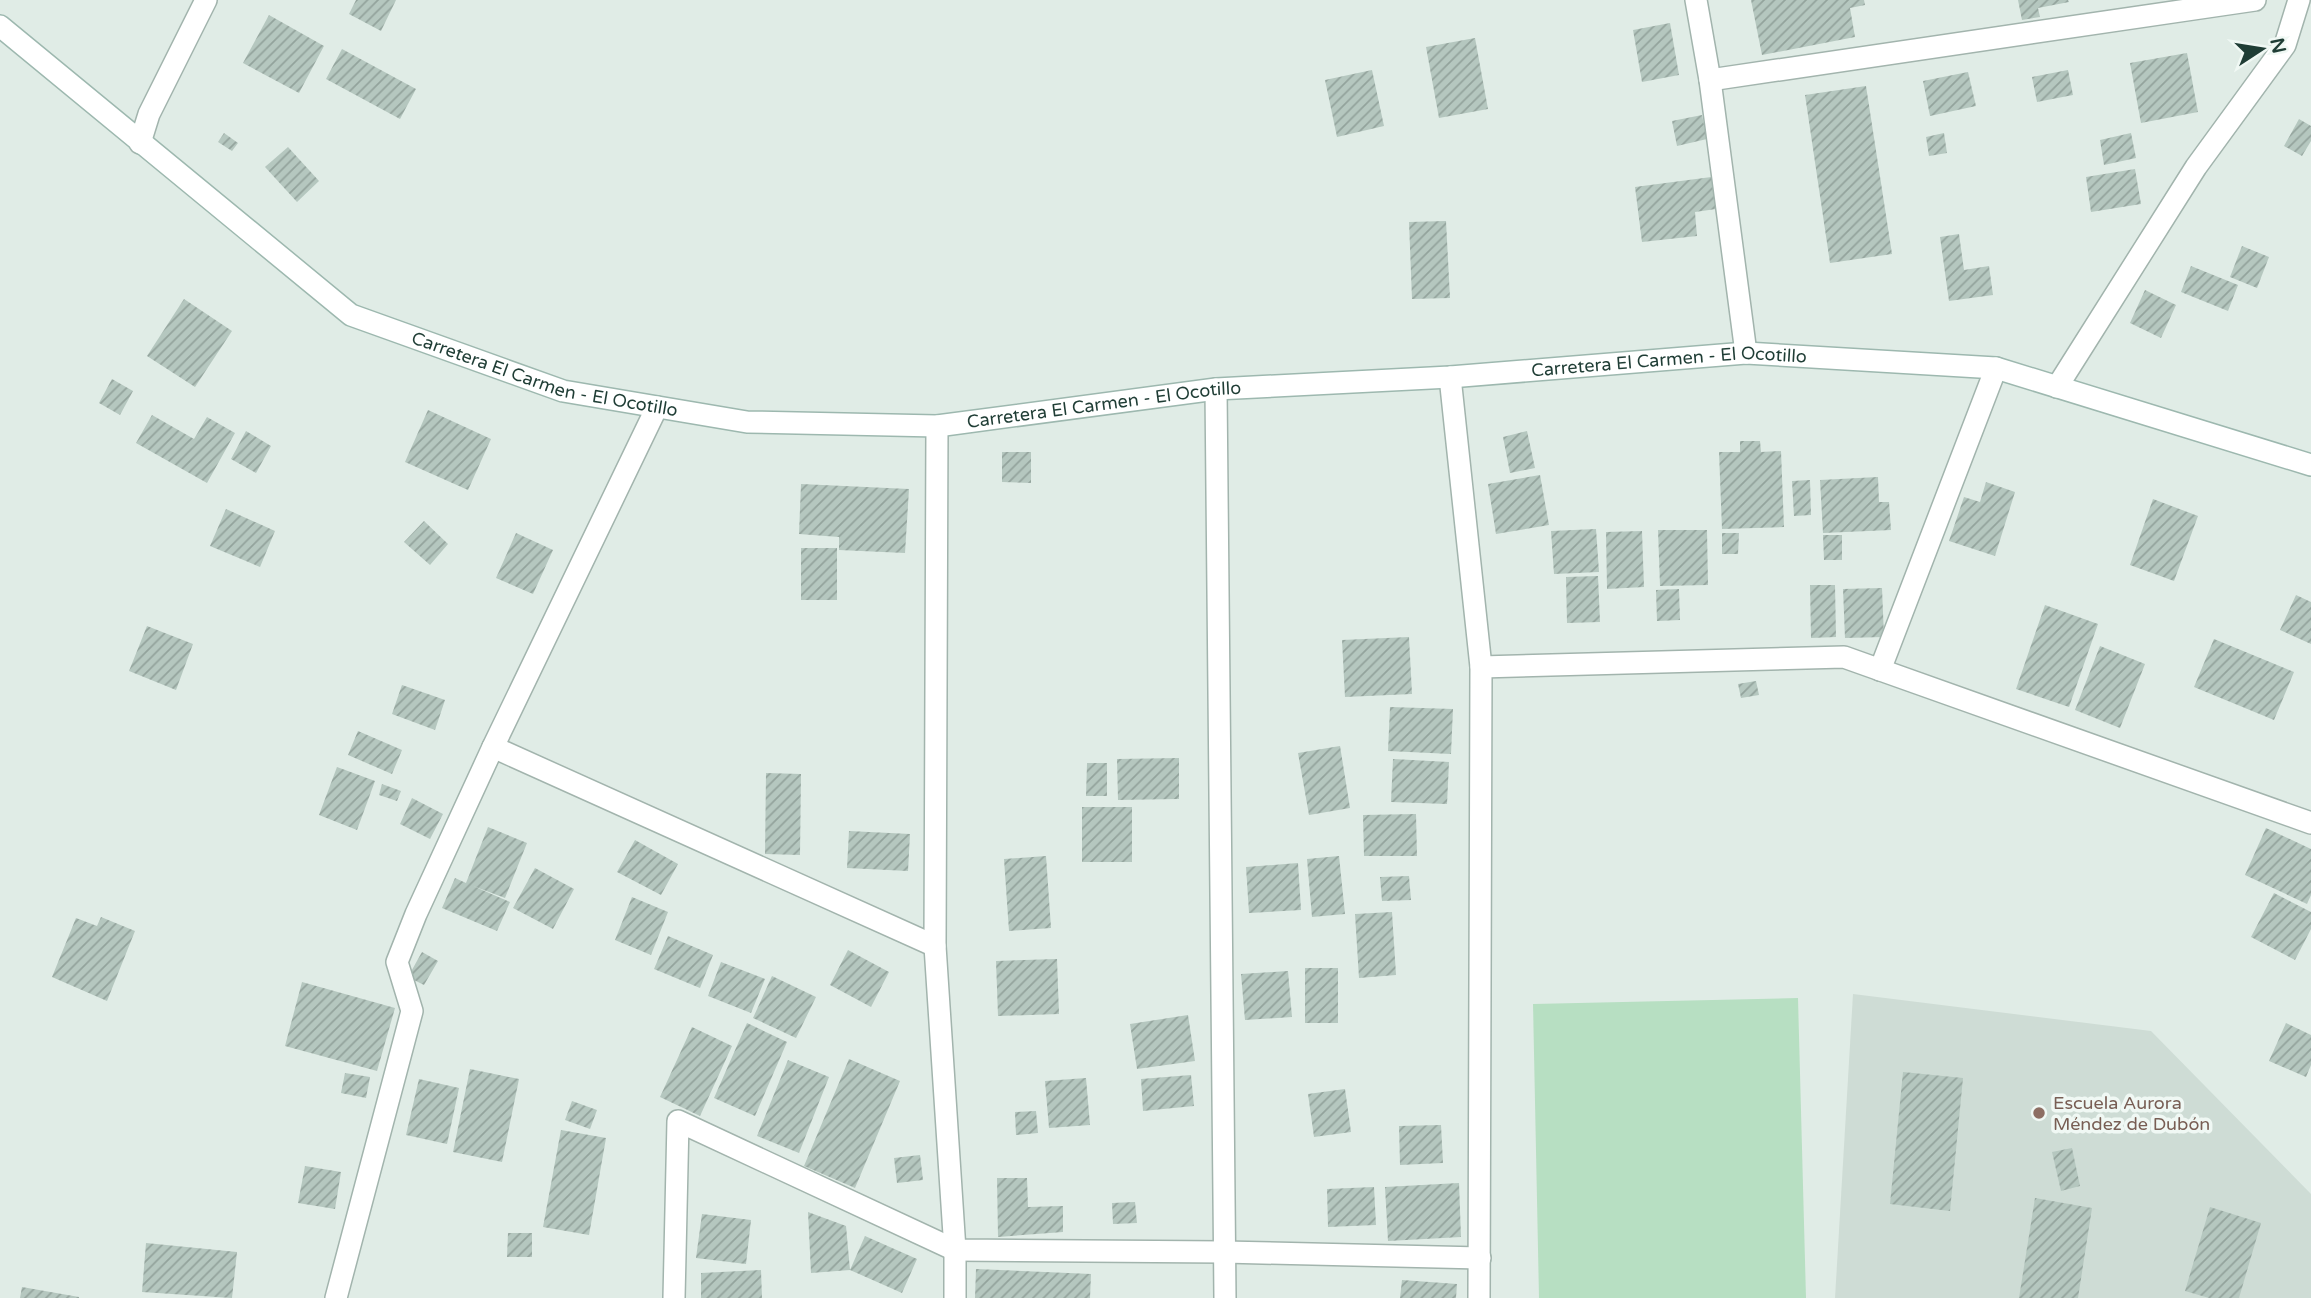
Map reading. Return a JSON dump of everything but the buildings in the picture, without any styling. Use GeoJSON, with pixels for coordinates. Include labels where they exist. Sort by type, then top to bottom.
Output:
{"type":"FeatureCollection","features":[{"type":"Feature","properties":{"kind":"street"},"geometry":{"type":"LineString","coordinates":[[141,144],[149,114],[206,0]]}},
{"type":"Feature","properties":{"kind":"street"},"geometry":{"type":"LineString","coordinates":[[1696,0],[1710,80],[1746,353]]}},
{"type":"Feature","properties":{"kind":"street"},"geometry":{"type":"LineString","coordinates":[[1710,80],[2255,0]]}},
{"type":"Feature","properties":{"kind":"street"},"geometry":{"type":"LineString","coordinates":[[2057,387],[2196,167],[2285,45],[2299,0]]}},
{"type":"Feature","properties":{"kind":"street","name":"Carretera El Carmen - El Ocotillo"},"geometry":{"type":"LineString","coordinates":[[0,26],[351,315],[563,391],[747,422],[937,426],[1216,389],[1450,377],[1746,353],[1996,368],[2311,465]]}},
{"type":"Feature","properties":{"kind":"street"},"geometry":{"type":"LineString","coordinates":[[1880,670],[1996,368]]}},
{"type":"Feature","properties":{"kind":"street"},"geometry":{"type":"LineString","coordinates":[[1450,377],[1481,667],[1479,1298]]}},
{"type":"Feature","properties":{"kind":"street"},"geometry":{"type":"LineString","coordinates":[[1216,389],[1225,1298]]}},
{"type":"Feature","properties":{"kind":"street"},"geometry":{"type":"LineString","coordinates":[[336,1298],[412,1011],[397,962],[416,914],[493,747],[657,407]]}},
{"type":"Feature","properties":{"kind":"street"},"geometry":{"type":"LineString","coordinates":[[937,426],[935,946],[955,1250],[955,1298]]}},
{"type":"Feature","properties":{"kind":"street"},"geometry":{"type":"LineString","coordinates":[[1481,667],[1844,657],[2311,822]]}},
{"type":"Feature","properties":{"kind":"street"},"geometry":{"type":"LineString","coordinates":[[493,747],[935,946]]}},
{"type":"Feature","properties":{"kind":"street"},"geometry":{"type":"LineString","coordinates":[[674,1298],[678,1121],[955,1250],[1480,1258]]}},
{"type":"Feature","properties":{"kind":"shaded area","name":"Escuela Aurora Méndez de Dubón"},"geometry":{"type":"Polygon","coordinates":[[[1853,994],[2151,1031],[2311,1194],[2311,1298],[1835,1298],[1853,994]]]}},
{"type":"Feature","properties":{"kind":"green space"},"geometry":{"type":"Polygon","coordinates":[[[1798,998],[1806,1298],[1539,1298],[1533,1004],[1798,998]]]}},
{"type":"Feature","properties":{"kind":"place","name":"Escuela Aurora Méndez de Dubón"},"geometry":{"type":"Point","coordinates":[2039,1113]}}]}
